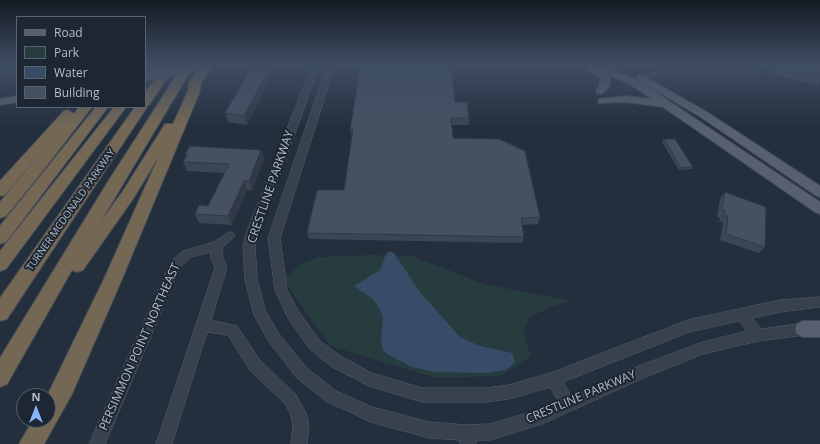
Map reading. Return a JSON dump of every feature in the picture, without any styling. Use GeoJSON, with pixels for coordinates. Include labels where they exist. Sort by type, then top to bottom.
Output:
{"type":"FeatureCollection","features":[{"type":"Feature","properties":{"kind":"highway"},"geometry":{"type":"LineString","coordinates":[[146,101],[156,86]]}},
{"type":"Feature","properties":{"kind":"highway"},"geometry":{"type":"LineString","coordinates":[[0,377],[114,184],[175,86]]}},
{"type":"Feature","properties":{"kind":"highway"},"geometry":{"type":"LineString","coordinates":[[20,344],[128,195],[193,86]]}},
{"type":"Feature","properties":{"kind":"highway"},"geometry":{"type":"LineString","coordinates":[[56,402],[113,279],[194,92],[195,86]]}},
{"type":"Feature","properties":{"kind":"highway"},"geometry":{"type":"LineString","coordinates":[[0,191],[73,108]]}},
{"type":"Feature","properties":{"kind":"highway"},"geometry":{"type":"LineString","coordinates":[[0,212],[32,175],[85,108]]}},
{"type":"Feature","properties":{"kind":"highway"},"geometry":{"type":"LineString","coordinates":[[0,238],[101,108]]}},
{"type":"Feature","properties":{"kind":"highway","name":"TURNER MCDONALD PARKWAY"},"geometry":{"type":"LineString","coordinates":[[0,264],[119,108]]}},
{"type":"Feature","properties":{"kind":"highway","name":"TURNER MCDONALD PARKWAY"},"geometry":{"type":"LineString","coordinates":[[0,312],[140,108]]}},
{"type":"Feature","properties":{"kind":"highway"},"geometry":{"type":"LineString","coordinates":[[0,224],[50,173]]}},
{"type":"Feature","properties":{"kind":"highway"},"geometry":{"type":"LineString","coordinates":[[31,444],[41,428]]}},
{"type":"Feature","properties":{"kind":"main road"},"geometry":{"type":"LineString","coordinates":[[605,86],[602,96],[626,98],[670,106]]}},
{"type":"Feature","properties":{"kind":"main road"},"geometry":{"type":"LineString","coordinates":[[645,86],[670,106],[820,209]]}},
{"type":"Feature","properties":{"kind":"main road"},"geometry":{"type":"LineString","coordinates":[[650,86],[703,114],[820,192]]}},
{"type":"Feature","properties":{"kind":"main road"},"geometry":{"type":"LineString","coordinates":[[0,97],[16,94]]}},
{"type":"Feature","properties":{"kind":"main road"},"geometry":{"type":"LineString","coordinates":[[0,102],[16,99]]}},
{"type":"Feature","properties":{"kind":"main road"},"geometry":{"type":"LineString","coordinates":[[803,329],[820,328]]}},
{"type":"Feature","properties":{"kind":"street","name":"CRESTLINE PARKWAY"},"geometry":{"type":"LineString","coordinates":[[308,86],[252,234],[249,247],[252,279],[259,311],[274,338],[302,373],[331,396],[371,414],[429,430],[467,438],[513,426],[568,405],[636,374],[699,350],[758,335],[803,329]]}},
{"type":"Feature","properties":{"kind":"street","name":"CRESTLINE PARKWAY"},"geometry":{"type":"LineString","coordinates":[[324,86],[274,238],[276,263],[281,290],[294,316],[314,345],[337,362],[369,379],[422,395],[485,395],[509,392],[553,379],[688,326],[780,306],[820,302]]}},
{"type":"Feature","properties":{"kind":"street"},"geometry":{"type":"LineString","coordinates":[[289,136],[308,134]]}},
{"type":"Feature","properties":{"kind":"street"},"geometry":{"type":"LineString","coordinates":[[164,444],[221,268],[216,256],[218,245],[229,236]]}},
{"type":"Feature","properties":{"kind":"street","name":"PERSIMMON POINT NORTHEAST"},"geometry":{"type":"LineString","coordinates":[[97,444],[175,264],[187,254],[218,245]]}},
{"type":"Feature","properties":{"kind":"street"},"geometry":{"type":"LineString","coordinates":[[741,314],[758,335]]}},
{"type":"Feature","properties":{"kind":"street"},"geometry":{"type":"LineString","coordinates":[[203,325],[232,330],[254,364],[291,400],[298,413],[301,426],[299,444]]}},
{"type":"Feature","properties":{"kind":"street"},"geometry":{"type":"LineString","coordinates":[[553,379],[568,405]]}},
{"type":"Feature","properties":{"kind":"green space"},"geometry":{"type":"Polygon","coordinates":[[[369,255],[412,256],[484,284],[572,301],[553,306],[530,317],[523,332],[531,356],[501,376],[437,378],[330,346],[291,291],[285,277],[302,264],[318,257],[369,255]]]}},
{"type":"Feature","properties":{"kind":"water"},"geometry":{"type":"Polygon","coordinates":[[[390,251],[394,253],[420,292],[460,337],[480,346],[512,353],[515,361],[511,366],[505,370],[488,373],[435,372],[412,367],[387,354],[382,348],[381,337],[383,318],[379,308],[373,299],[354,286],[380,270],[386,254],[390,251]]]}},
{"type":"Feature","properties":{"kind":"building"},"geometry":{"type":"Polygon","coordinates":[[[241,86],[260,86],[244,116],[225,113],[241,86]]]}},
{"type":"Feature","properties":{"kind":"building"},"geometry":{"type":"Polygon","coordinates":[[[357,86],[453,86],[455,102],[467,102],[469,118],[451,118],[453,138],[499,139],[525,151],[540,217],[521,218],[524,237],[307,233],[317,190],[344,190],[353,129],[350,129],[357,86]]]}},
{"type":"Feature","properties":{"kind":"building"},"geometry":{"type":"Polygon","coordinates":[[[664,139],[675,139],[693,167],[681,168],[664,139]]]}},
{"type":"Feature","properties":{"kind":"building"},"geometry":{"type":"Polygon","coordinates":[[[190,146],[261,150],[249,181],[244,181],[228,216],[195,214],[199,205],[208,206],[229,164],[183,162],[188,154],[185,154],[190,146]]]}},
{"type":"Feature","properties":{"kind":"building"},"geometry":{"type":"Polygon","coordinates":[[[725,192],[766,207],[765,247],[726,234],[728,216],[724,215],[725,211],[722,210],[725,192]]]}}]}
